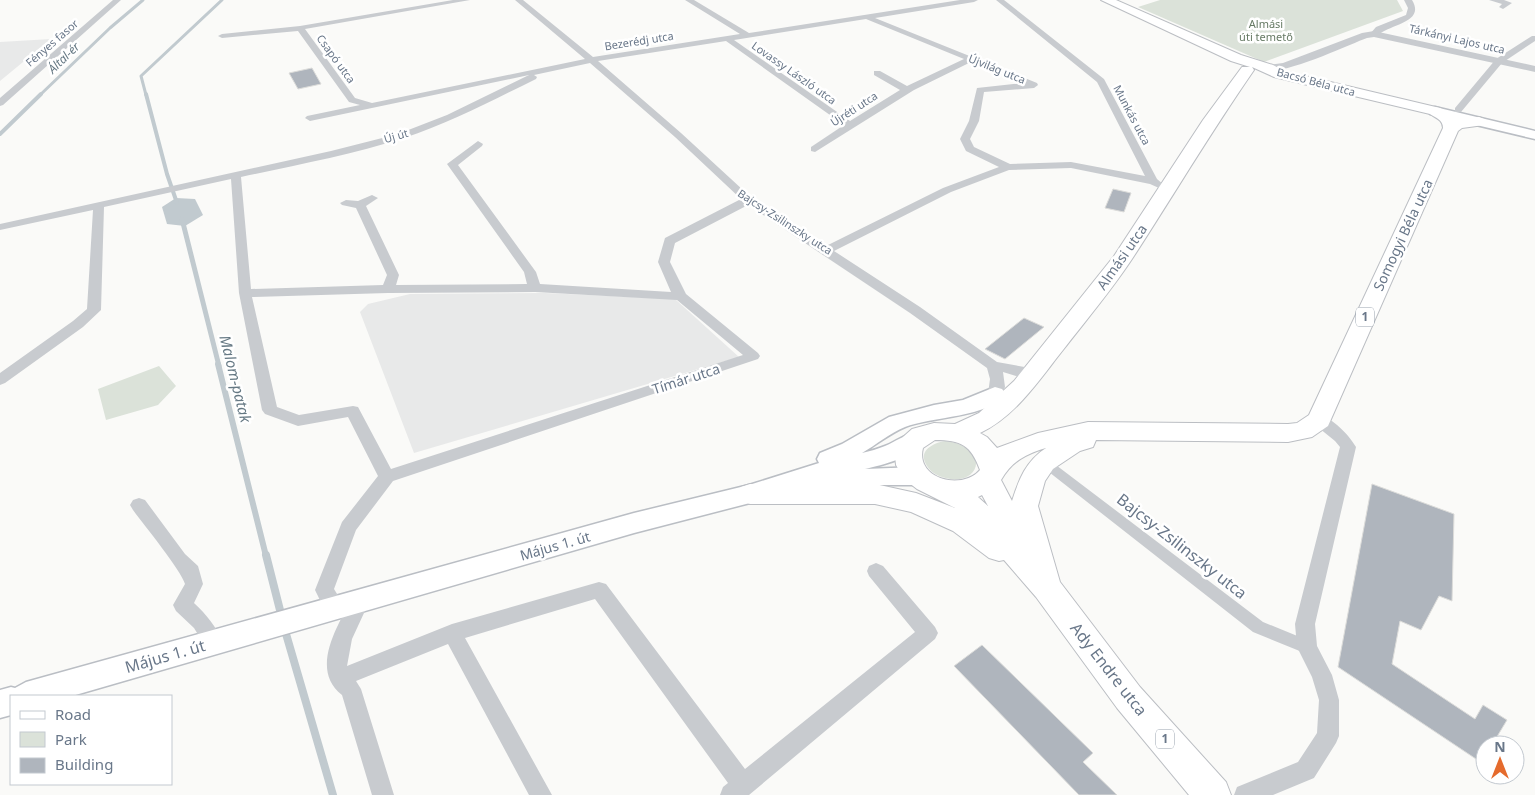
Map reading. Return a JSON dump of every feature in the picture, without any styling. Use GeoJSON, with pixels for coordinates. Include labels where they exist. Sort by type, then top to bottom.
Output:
{"type":"FeatureCollection","features":[{"type":"Feature","properties":{"kind":"main road","name":"Bacsó Béla utca"},"geometry":{"type":"LineString","coordinates":[[1107,0],[1236,58],[1274,71],[1535,135]]}},
{"type":"Feature","properties":{"kind":"main road"},"geometry":{"type":"LineString","coordinates":[[1236,58],[1247,65],[1248,70],[1274,71]]}},
{"type":"Feature","properties":{"kind":"main road","name":"Almási utca"},"geometry":{"type":"LineString","coordinates":[[958,432],[988,419],[1022,386],[1094,298],[1122,259],[1160,186],[1248,70]]}},
{"type":"Feature","properties":{"kind":"main road"},"geometry":{"type":"LineString","coordinates":[[1435,111],[1451,122],[1455,119],[1458,124],[1479,122]]}},
{"type":"Feature","properties":{"kind":"main road","name":"Somogyi Béla utca"},"geometry":{"type":"LineString","coordinates":[[1319,420],[1455,119]]}},
{"type":"Feature","properties":{"kind":"main road"},"geometry":{"type":"LineString","coordinates":[[750,494],[799,468],[850,450],[897,422],[934,412],[967,407],[995,394],[1049,352]]}},
{"type":"Feature","properties":{"kind":"main road","name":"1"},"geometry":{"type":"LineString","coordinates":[[942,489],[965,490],[975,487],[1011,452],[1058,436],[1088,431],[1288,433],[1303,430],[1319,420]]}},
{"type":"Feature","properties":{"kind":"main road","name":"1"},"geometry":{"type":"LineString","coordinates":[[914,441],[934,431],[958,432],[970,437],[988,451],[992,460],[990,474],[1001,508],[1046,586]]}},
{"type":"Feature","properties":{"kind":"main road","name":"1"},"geometry":{"type":"LineString","coordinates":[[1046,586],[1024,506],[1032,479],[1044,462],[1072,444],[1134,431]]}},
{"type":"Feature","properties":{"kind":"main road"},"geometry":{"type":"LineString","coordinates":[[914,441],[908,456],[910,465],[917,476]]}},
{"type":"Feature","properties":{"kind":"main road","name":"Május 1. út"},"geometry":{"type":"LineString","coordinates":[[30,695],[634,523],[750,494],[815,473],[873,459],[894,452],[914,441]]}},
{"type":"Feature","properties":{"kind":"main road","name":"Május 1. út"},"geometry":{"type":"LineString","coordinates":[[750,494],[879,476],[917,476]]}},
{"type":"Feature","properties":{"kind":"main road","name":"1"},"geometry":{"type":"LineString","coordinates":[[917,476],[958,496],[979,513],[1046,586]]}},
{"type":"Feature","properties":{"kind":"main road"},"geometry":{"type":"LineString","coordinates":[[750,494],[875,494],[916,503],[963,523],[1046,586]]}},
{"type":"Feature","properties":{"kind":"main road","name":"Ady Endre utca"},"geometry":{"type":"LineString","coordinates":[[1046,586],[1117,683],[1213,795]]}},
{"type":"Feature","properties":{"kind":"street","name":"Fényes fasor"},"geometry":{"type":"LineString","coordinates":[[0,103],[117,0]]}},
{"type":"Feature","properties":{"kind":"street","name":"Csapó utca"},"geometry":{"type":"LineString","coordinates":[[222,36],[300,28],[466,0]]}},
{"type":"Feature","properties":{"kind":"street","name":"Bajcsy-Zsilinszky utca"},"geometry":{"type":"LineString","coordinates":[[519,0],[592,60],[680,137],[729,186],[748,200],[827,250],[915,310],[992,366],[1016,371],[1025,370]]}},
{"type":"Feature","properties":{"kind":"street"},"geometry":{"type":"LineString","coordinates":[[692,0],[746,35]]}},
{"type":"Feature","properties":{"kind":"street","name":"Bezerédj utca"},"geometry":{"type":"LineString","coordinates":[[310,118],[592,60],[974,0]]}},
{"type":"Feature","properties":{"kind":"street","name":"Munkás utca"},"geometry":{"type":"LineString","coordinates":[[1000,0],[1101,81],[1160,186]]}},
{"type":"Feature","properties":{"kind":"street"},"geometry":{"type":"LineString","coordinates":[[1274,71],[1365,35],[1374,34],[1379,29],[1409,17],[1412,13],[1412,5],[1408,0]]}},
{"type":"Feature","properties":{"kind":"street"},"geometry":{"type":"LineString","coordinates":[[1493,0],[1508,3],[1503,7]]}},
{"type":"Feature","properties":{"kind":"street","name":"Újvilág utca"},"geometry":{"type":"LineString","coordinates":[[866,16],[1034,85],[980,90],[974,122],[965,139],[970,149],[1008,167]]}},
{"type":"Feature","properties":{"kind":"street","name":"Csapó utca"},"geometry":{"type":"LineString","coordinates":[[300,28],[352,100],[366,105],[384,104]]}},
{"type":"Feature","properties":{"kind":"street","name":"Tárkányi Lajos utca"},"geometry":{"type":"LineString","coordinates":[[1374,34],[1535,69]]}},
{"type":"Feature","properties":{"kind":"street","name":"Lovassy László utca"},"geometry":{"type":"LineString","coordinates":[[726,38],[850,125]]}},
{"type":"Feature","properties":{"kind":"street"},"geometry":{"type":"LineString","coordinates":[[1455,119],[1499,61],[1535,38]]}},
{"type":"Feature","properties":{"kind":"street","name":"Újréti utca"},"geometry":{"type":"LineString","coordinates":[[815,149],[907,90],[941,71],[972,59]]}},
{"type":"Feature","properties":{"kind":"street","name":"Új út"},"geometry":{"type":"LineString","coordinates":[[0,227],[236,176],[400,136],[428,126],[511,89],[547,69]]}},
{"type":"Feature","properties":{"kind":"street","name":"Újréti utca"},"geometry":{"type":"LineString","coordinates":[[877,73],[907,90]]}},
{"type":"Feature","properties":{"kind":"street"},"geometry":{"type":"LineString","coordinates":[[478,144],[452,164],[530,272],[535,288]]}},
{"type":"Feature","properties":{"kind":"street","name":"Újvilág utca"},"geometry":{"type":"LineString","coordinates":[[827,250],[947,190],[1008,167],[1071,165],[1160,186]]}},
{"type":"Feature","properties":{"kind":"street"},"geometry":{"type":"LineString","coordinates":[[236,176],[245,293],[270,410],[298,421],[353,411],[387,477],[348,527],[327,579],[324,590],[335,607]]}},
{"type":"Feature","properties":{"kind":"street"},"geometry":{"type":"LineString","coordinates":[[346,203],[360,205],[372,198]]}},
{"type":"Feature","properties":{"kind":"street","name":"Tímár utca"},"geometry":{"type":"LineString","coordinates":[[387,477],[754,356],[680,296],[664,262],[669,242],[748,200]]}},
{"type":"Feature","properties":{"kind":"street"},"geometry":{"type":"LineString","coordinates":[[0,380],[78,324],[94,310],[99,205]]}},
{"type":"Feature","properties":{"kind":"street"},"geometry":{"type":"LineString","coordinates":[[360,205],[393,275],[388,288]]}},
{"type":"Feature","properties":{"kind":"street"},"geometry":{"type":"LineString","coordinates":[[245,293],[388,288],[535,288],[680,296]]}},
{"type":"Feature","properties":{"kind":"street"},"geometry":{"type":"LineString","coordinates":[[992,366],[996,371],[998,379],[995,394]]}},
{"type":"Feature","properties":{"kind":"street"},"geometry":{"type":"LineString","coordinates":[[1245,795],[1306,770],[1328,736],[1328,700],[1322,675],[1307,647],[1304,624],[1348,446],[1341,436],[1319,420]]}},
{"type":"Feature","properties":{"kind":"street","name":"Bajcsy-Zsilinszky utca"},"geometry":{"type":"LineString","coordinates":[[1044,462],[1258,627],[1307,647]]}},
{"type":"Feature","properties":{"kind":"street"},"geometry":{"type":"LineString","coordinates":[[139,505],[179,559],[191,571],[194,584],[182,605],[201,622],[214,643]]}},
{"type":"Feature","properties":{"kind":"street"},"geometry":{"type":"LineString","coordinates":[[339,678],[452,633],[599,590],[737,790],[928,633],[876,571]]}},
{"type":"Feature","properties":{"kind":"street"},"geometry":{"type":"LineString","coordinates":[[361,600],[342,640],[336,658],[339,678],[351,689],[383,795]]}},
{"type":"Feature","properties":{"kind":"street"},"geometry":{"type":"LineString","coordinates":[[452,633],[541,795]]}},
{"type":"Feature","properties":{"kind":"shaded area"},"geometry":{"type":"Polygon","coordinates":[[[51,39],[0,81],[0,42],[51,39]]]}},
{"type":"Feature","properties":{"kind":"shaded area"},"geometry":{"type":"Polygon","coordinates":[[[176,198],[195,199],[203,215],[185,226],[167,224],[162,207],[176,198]]]}},
{"type":"Feature","properties":{"kind":"shaded area"},"geometry":{"type":"Polygon","coordinates":[[[545,293],[675,299],[739,357],[414,453],[360,312],[368,304],[410,294],[545,293]]]}},
{"type":"Feature","properties":{"kind":"green space","name":"Almási úti temető"},"geometry":{"type":"Polygon","coordinates":[[[1160,0],[1397,0],[1403,11],[1264,62],[1138,7],[1160,0]]]}},
{"type":"Feature","properties":{"kind":"green space"},"geometry":{"type":"Polygon","coordinates":[[[159,366],[176,386],[158,405],[106,420],[98,389],[159,366]]]}},
{"type":"Feature","properties":{"kind":"green space"},"geometry":{"type":"Polygon","coordinates":[[[945,441],[960,445],[970,451],[975,458],[976,466],[972,473],[965,478],[955,479],[940,476],[933,473],[924,461],[925,452],[931,446],[945,441]]]}},
{"type":"Feature","properties":{"kind":"building"},"geometry":{"type":"Polygon","coordinates":[[[312,68],[321,84],[298,89],[289,73],[312,68]]]}},
{"type":"Feature","properties":{"kind":"building"},"geometry":{"type":"Polygon","coordinates":[[[1113,189],[1131,193],[1124,212],[1105,208],[1113,189]]]}},
{"type":"Feature","properties":{"kind":"building"},"geometry":{"type":"Polygon","coordinates":[[[1024,318],[1044,327],[1005,359],[985,349],[1024,318]]]}},
{"type":"Feature","properties":{"kind":"building"},"geometry":{"type":"Polygon","coordinates":[[[1372,484],[1454,514],[1452,601],[1439,596],[1421,630],[1400,621],[1392,664],[1475,719],[1483,705],[1507,720],[1498,735],[1475,735],[1475,758],[1338,667],[1372,484]]]}},
{"type":"Feature","properties":{"kind":"building"},"geometry":{"type":"Polygon","coordinates":[[[982,645],[1093,753],[1083,762],[1117,795],[1079,795],[954,666],[982,645]]]}},
{"type":"Feature","properties":{"kind":"waterway","name":"Által-ér"},"geometry":{"type":"LineString","coordinates":[[40,95],[110,28],[143,0]]}},
{"type":"Feature","properties":{"kind":"waterway","name":"Malom-patak"},"geometry":{"type":"LineString","coordinates":[[146,95],[141,76],[222,0]]}},
{"type":"Feature","properties":{"kind":"waterway","name":"Által-ér"},"geometry":{"type":"LineString","coordinates":[[0,134],[41,94]]}},
{"type":"Feature","properties":{"kind":"waterway","name":"Malom-patak"},"geometry":{"type":"LineString","coordinates":[[146,94],[167,174],[177,203]]}},
{"type":"Feature","properties":{"kind":"waterway","name":"Malom-patak"},"geometry":{"type":"LineString","coordinates":[[182,219],[219,366]]}},
{"type":"Feature","properties":{"kind":"waterway","name":"Malom-patak"},"geometry":{"type":"LineString","coordinates":[[218,364],[266,556]]}},
{"type":"Feature","properties":{"kind":"waterway","name":"Malom-patak"},"geometry":{"type":"LineString","coordinates":[[266,555],[282,618]]}},
{"type":"Feature","properties":{"kind":"waterway","name":"Malom-patak"},"geometry":{"type":"LineString","coordinates":[[284,627],[333,795]]}}]}
